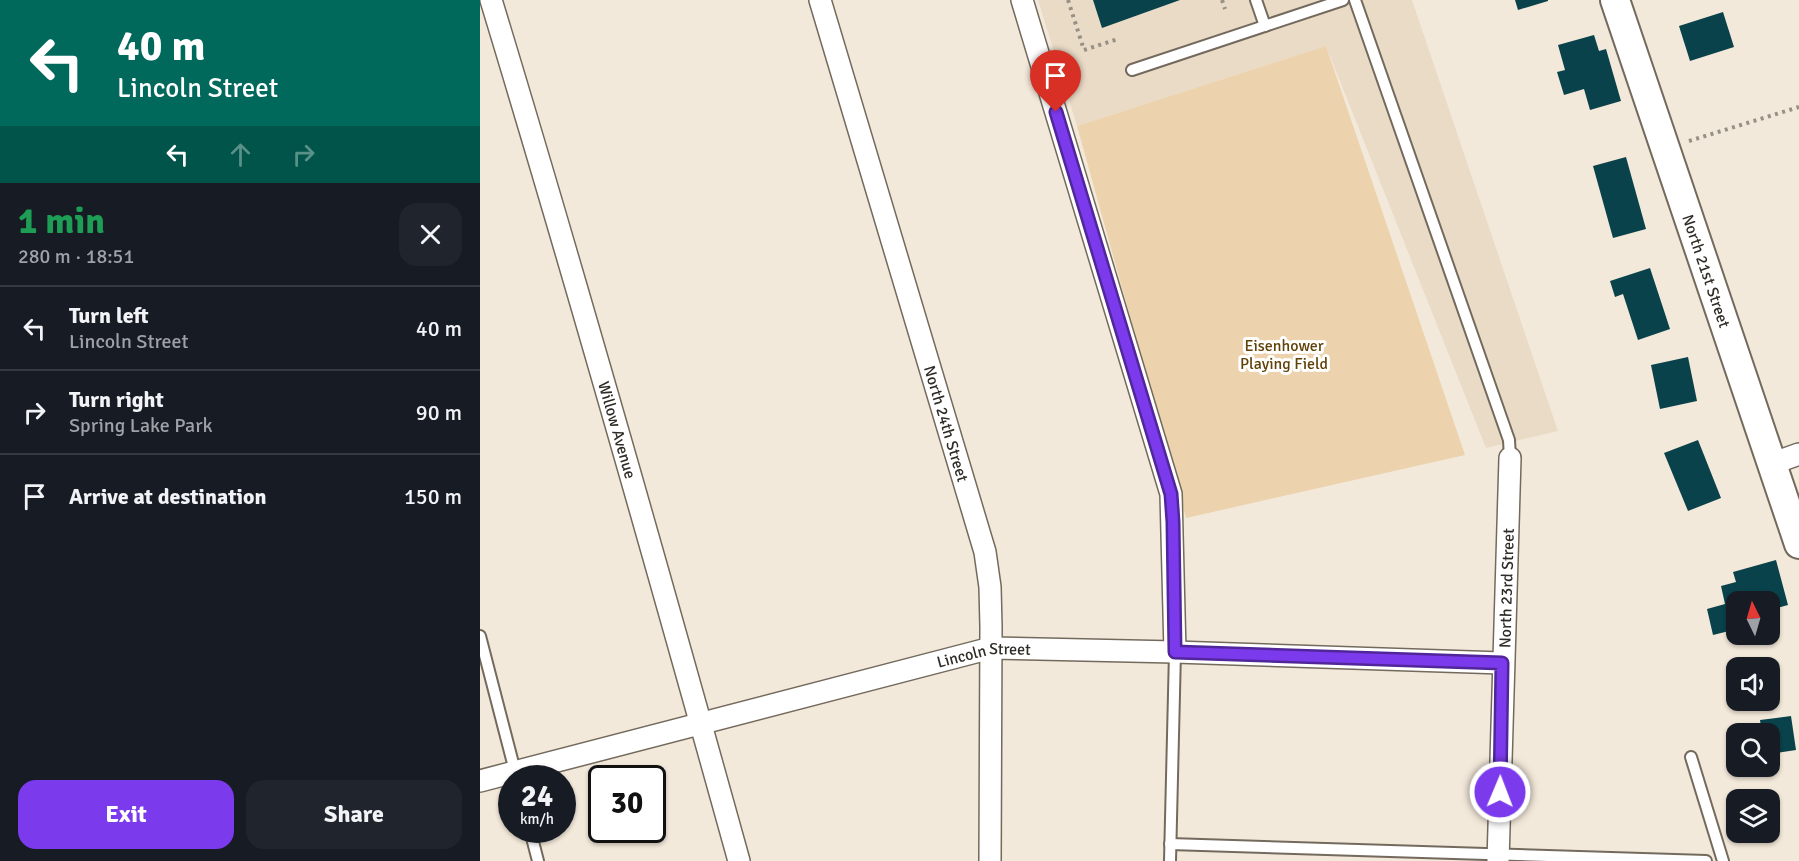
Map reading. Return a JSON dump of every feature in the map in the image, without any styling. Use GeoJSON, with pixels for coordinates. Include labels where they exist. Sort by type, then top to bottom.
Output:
{"type":"FeatureCollection","features":[{"type":"Feature","properties":{"kind":"main road","name":"North 21st Street"},"geometry":{"type":"LineString","coordinates":[[1615,0],[1799,544]]}},
{"type":"Feature","properties":{"kind":"street","name":"Willow Avenue"},"geometry":{"type":"LineString","coordinates":[[491,0],[556,212],[739,861]]}},
{"type":"Feature","properties":{"kind":"street","name":"North 24th Street"},"geometry":{"type":"LineString","coordinates":[[820,0],[979,528],[990,587],[990,861]]}},
{"type":"Feature","properties":{"kind":"street"},"geometry":{"type":"LineString","coordinates":[[1022,0],[1171,494],[1175,652]]}},
{"type":"Feature","properties":{"kind":"street"},"geometry":{"type":"LineString","coordinates":[[1771,464],[1799,454]]}},
{"type":"Feature","properties":{"kind":"street","name":"North 23rd Street"},"geometry":{"type":"LineString","coordinates":[[1498,859],[1502,663],[1510,458]]}},
{"type":"Feature","properties":{"kind":"street","name":"Lincoln Street"},"geometry":{"type":"LineString","coordinates":[[552,765],[701,723],[991,648],[1502,663]]}},
{"type":"Feature","properties":{"kind":"street","name":"Lincoln Street"},"geometry":{"type":"LineString","coordinates":[[480,781],[498,778]]}},
{"type":"Feature","properties":{"kind":"lane"},"geometry":{"type":"LineString","coordinates":[[1256,0],[1265,26]]}},
{"type":"Feature","properties":{"kind":"lane"},"geometry":{"type":"LineString","coordinates":[[1132,70],[1342,0]]}},
{"type":"Feature","properties":{"kind":"lane"},"geometry":{"type":"LineString","coordinates":[[1355,0],[1509,440],[1510,458]]}},
{"type":"Feature","properties":{"kind":"lane"},"geometry":{"type":"LineString","coordinates":[[480,636],[513,765]]}},
{"type":"Feature","properties":{"kind":"lane"},"geometry":{"type":"LineString","coordinates":[[1170,861],[1175,652]]}},
{"type":"Feature","properties":{"kind":"lane"},"geometry":{"type":"LineString","coordinates":[[1691,757],[1723,861]]}},
{"type":"Feature","properties":{"kind":"lane"},"geometry":{"type":"LineString","coordinates":[[533,843],[538,861]]}},
{"type":"Feature","properties":{"kind":"lane"},"geometry":{"type":"LineString","coordinates":[[1170,844],[1498,859],[1706,861]]}},
{"type":"Feature","properties":{"kind":"path"},"geometry":{"type":"LineString","coordinates":[[1068,0],[1084,51],[1118,39]]}},
{"type":"Feature","properties":{"kind":"path"},"geometry":{"type":"LineString","coordinates":[[1222,0],[1225,9]]}},
{"type":"Feature","properties":{"kind":"path"},"geometry":{"type":"LineString","coordinates":[[1665,148],[1799,107]]}},
{"type":"Feature","properties":{"kind":"shaded area"},"geometry":{"type":"Polygon","coordinates":[[[1038,0],[1412,0],[1558,431],[1486,448],[1326,46],[1077,126],[1038,0]]]}},
{"type":"Feature","properties":{"kind":"green space","name":"Eisenhower Playing Field"},"geometry":{"type":"Polygon","coordinates":[[[1326,46],[1465,455],[1186,518],[1077,126],[1326,46]]]}},
{"type":"Feature","properties":{"kind":"building"},"geometry":{"type":"Polygon","coordinates":[[[1093,0],[1180,0],[1102,28],[1093,0]]]}},
{"type":"Feature","properties":{"kind":"building"},"geometry":{"type":"Polygon","coordinates":[[[1515,0],[1548,0],[1548,1],[1518,10],[1515,0]]]}},
{"type":"Feature","properties":{"kind":"building"},"geometry":{"type":"Polygon","coordinates":[[[1723,12],[1734,47],[1690,61],[1679,26],[1723,12]]]}},
{"type":"Feature","properties":{"kind":"building"},"geometry":{"type":"Polygon","coordinates":[[[1594,35],[1599,51],[1606,49],[1621,101],[1590,110],[1584,89],[1564,95],[1557,72],[1565,70],[1558,45],[1594,35]]]}},
{"type":"Feature","properties":{"kind":"building"},"geometry":{"type":"Polygon","coordinates":[[[1626,157],[1646,229],[1613,238],[1593,166],[1626,157]]]}},
{"type":"Feature","properties":{"kind":"building"},"geometry":{"type":"Polygon","coordinates":[[[1650,268],[1670,329],[1638,340],[1623,294],[1615,297],[1610,281],[1650,268]]]}},
{"type":"Feature","properties":{"kind":"building"},"geometry":{"type":"Polygon","coordinates":[[[1688,357],[1697,401],[1660,409],[1651,365],[1688,357]]]}},
{"type":"Feature","properties":{"kind":"building"},"geometry":{"type":"Polygon","coordinates":[[[1698,440],[1721,498],[1688,511],[1664,453],[1698,440]]]}},
{"type":"Feature","properties":{"kind":"building"},"geometry":{"type":"Polygon","coordinates":[[[1776,560],[1788,605],[1780,607],[1780,591],[1726,591],[1726,632],[1713,635],[1707,609],[1725,604],[1721,586],[1736,582],[1733,572],[1776,560]]]}},
{"type":"Feature","properties":{"kind":"building"},"geometry":{"type":"Polygon","coordinates":[[[1791,716],[1796,750],[1780,752],[1780,723],[1760,723],[1760,720],[1791,716]]]}},
{"type":"Feature","properties":{"kind":"route"},"geometry":{"type":"LineString","coordinates":[[1056,112],[1171,494],[1175,652],[1502,663],[1500,792]]}}]}
